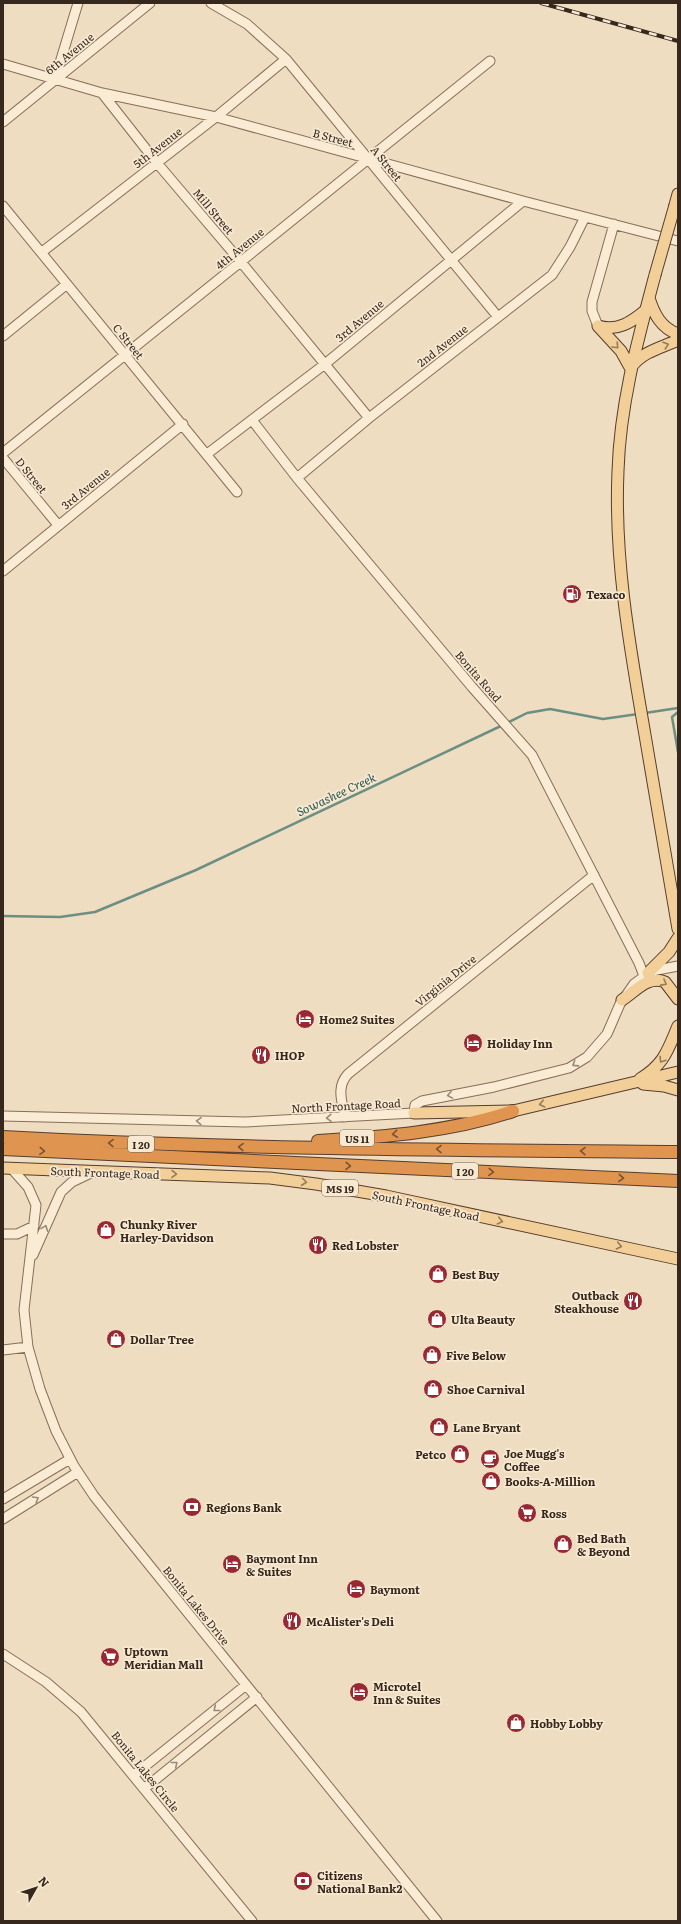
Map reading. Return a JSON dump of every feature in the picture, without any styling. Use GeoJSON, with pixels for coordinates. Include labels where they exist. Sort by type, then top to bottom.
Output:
{"type":"FeatureCollection","features":[{"type":"Feature","properties":{"kind":"highway","name":"US 11"},"geometry":{"type":"LineString","coordinates":[[280,1148],[300,1142],[434,1130],[478,1121],[513,1110]]}},
{"type":"Feature","properties":{"kind":"highway","name":"I 20"},"geometry":{"type":"LineString","coordinates":[[3,1137],[110,1143],[280,1148],[678,1152]]}},
{"type":"Feature","properties":{"kind":"highway","name":"I 20"},"geometry":{"type":"LineString","coordinates":[[3,1149],[678,1181]]}},
{"type":"Feature","properties":{"kind":"main road"},"geometry":{"type":"LineString","coordinates":[[677,200],[655,275],[631,368],[620,439],[617,514],[622,586],[632,664],[678,928]]}},
{"type":"Feature","properties":{"kind":"main road"},"geometry":{"type":"LineString","coordinates":[[649,298],[659,321],[665,328],[678,334]]}},
{"type":"Feature","properties":{"kind":"main road"},"geometry":{"type":"LineString","coordinates":[[598,326],[616,328],[632,321],[646,310]]}},
{"type":"Feature","properties":{"kind":"main road"},"geometry":{"type":"LineString","coordinates":[[598,326],[621,351],[631,368]]}},
{"type":"Feature","properties":{"kind":"main road"},"geometry":{"type":"LineString","coordinates":[[631,368],[641,356],[678,340]]}},
{"type":"Feature","properties":{"kind":"main road"},"geometry":{"type":"LineString","coordinates":[[646,974],[669,952],[678,938]]}},
{"type":"Feature","properties":{"kind":"main road"},"geometry":{"type":"LineString","coordinates":[[622,1000],[641,986],[654,980],[665,982],[678,999]]}},
{"type":"Feature","properties":{"kind":"main road","name":"US 11"},"geometry":{"type":"LineString","coordinates":[[513,1110],[635,1083],[654,1070],[662,1060],[678,1026]]}},
{"type":"Feature","properties":{"kind":"main road"},"geometry":{"type":"LineString","coordinates":[[635,1083],[678,1072]]}},
{"type":"Feature","properties":{"kind":"main road"},"geometry":{"type":"LineString","coordinates":[[635,1083],[664,1086],[678,1090]]}},
{"type":"Feature","properties":{"kind":"main road"},"geometry":{"type":"LineString","coordinates":[[414,1113],[513,1110]]}},
{"type":"Feature","properties":{"kind":"main road","name":"South Frontage Road"},"geometry":{"type":"LineString","coordinates":[[8,1168],[255,1177],[316,1184],[386,1196],[678,1259]]}},
{"type":"Feature","properties":{"kind":"street"},"geometry":{"type":"LineString","coordinates":[[55,79],[78,3]]}},
{"type":"Feature","properties":{"kind":"street","name":"6th Avenue"},"geometry":{"type":"LineString","coordinates":[[3,122],[150,3]]}},
{"type":"Feature","properties":{"kind":"street","name":"A Street"},"geometry":{"type":"LineString","coordinates":[[211,3],[247,24],[286,59],[498,317]]}},
{"type":"Feature","properties":{"kind":"street","name":"5th Avenue"},"geometry":{"type":"LineString","coordinates":[[42,252],[216,117],[286,59]]}},
{"type":"Feature","properties":{"kind":"street","name":"4th Avenue"},"geometry":{"type":"LineString","coordinates":[[3,453],[490,61]]}},
{"type":"Feature","properties":{"kind":"street","name":"B Street"},"geometry":{"type":"LineString","coordinates":[[3,64],[102,92],[216,117],[523,201],[678,241]]}},
{"type":"Feature","properties":{"kind":"street","name":"Mill Street"},"geometry":{"type":"LineString","coordinates":[[102,92],[157,163],[241,262],[369,418]]}},
{"type":"Feature","properties":{"kind":"street","name":"3rd Avenue"},"geometry":{"type":"LineString","coordinates":[[207,454],[325,364],[523,201]]}},
{"type":"Feature","properties":{"kind":"street","name":"C Street"},"geometry":{"type":"LineString","coordinates":[[3,206],[6,218],[42,252],[237,492]]}},
{"type":"Feature","properties":{"kind":"street","name":"2nd Avenue"},"geometry":{"type":"LineString","coordinates":[[297,478],[369,418],[552,275],[570,248],[585,217]]}},
{"type":"Feature","properties":{"kind":"street"},"geometry":{"type":"LineString","coordinates":[[598,326],[592,311],[592,302],[614,224]]}},
{"type":"Feature","properties":{"kind":"street"},"geometry":{"type":"LineString","coordinates":[[3,336],[67,284]]}},
{"type":"Feature","properties":{"kind":"street","name":"Bonita Road"},"geometry":{"type":"LineString","coordinates":[[252,420],[297,478],[472,687],[532,755],[646,974]]}},
{"type":"Feature","properties":{"kind":"street","name":"3rd Avenue"},"geometry":{"type":"LineString","coordinates":[[3,571],[183,424]]}},
{"type":"Feature","properties":{"kind":"street","name":"D Street"},"geometry":{"type":"LineString","coordinates":[[3,458],[58,525]]}},
{"type":"Feature","properties":{"kind":"street","name":"Virginia Drive"},"geometry":{"type":"LineString","coordinates":[[345,1117],[340,1091],[342,1082],[348,1074],[594,875]]}},
{"type":"Feature","properties":{"kind":"street","name":"North Frontage Road"},"geometry":{"type":"LineString","coordinates":[[3,1116],[245,1122],[414,1113],[416,1105],[422,1101],[540,1077],[569,1068],[586,1057],[604,1038],[622,1000],[630,988],[646,974],[678,966]]}},
{"type":"Feature","properties":{"kind":"street"},"geometry":{"type":"LineString","coordinates":[[8,1168],[28,1187],[36,1205],[30,1264]]}},
{"type":"Feature","properties":{"kind":"street"},"geometry":{"type":"LineString","coordinates":[[30,1264],[61,1192],[72,1182],[94,1172]]}},
{"type":"Feature","properties":{"kind":"street"},"geometry":{"type":"LineString","coordinates":[[3,1234],[17,1234],[34,1226]]}},
{"type":"Feature","properties":{"kind":"street","name":"Bonita Lakes Drive"},"geometry":{"type":"LineString","coordinates":[[30,1264],[24,1310],[28,1347],[40,1389],[56,1431],[78,1472],[94,1496],[437,1921]]}},
{"type":"Feature","properties":{"kind":"street"},"geometry":{"type":"LineString","coordinates":[[3,1350],[28,1347]]}},
{"type":"Feature","properties":{"kind":"street"},"geometry":{"type":"LineString","coordinates":[[3,1499],[70,1458]]}},
{"type":"Feature","properties":{"kind":"street"},"geometry":{"type":"LineString","coordinates":[[3,1519],[78,1472]]}},
{"type":"Feature","properties":{"kind":"street","name":"Bonita Lakes Circle"},"geometry":{"type":"LineString","coordinates":[[3,1654],[46,1682],[68,1700],[89,1721],[252,1921]]}},
{"type":"Feature","properties":{"kind":"street"},"geometry":{"type":"LineString","coordinates":[[134,1775],[246,1685]]}},
{"type":"Feature","properties":{"kind":"street"},"geometry":{"type":"LineString","coordinates":[[145,1788],[257,1697]]}},
{"type":"Feature","properties":{"kind":"waterway","name":"Sowashee Creek"},"geometry":{"type":"LineString","coordinates":[[645,713],[678,708]]}},
{"type":"Feature","properties":{"kind":"waterway","name":"Sowashee Creek"},"geometry":{"type":"LineString","coordinates":[[507,723],[527,713],[550,709],[603,719],[638,714]]}},
{"type":"Feature","properties":{"kind":"waterway"},"geometry":{"type":"LineString","coordinates":[[678,712],[672,717],[678,752]]}},
{"type":"Feature","properties":{"kind":"waterway","name":"Sowashee Creek"},"geometry":{"type":"LineString","coordinates":[[3,916],[60,917],[95,912],[196,870],[503,725]]}},
{"type":"Feature","properties":{"kind":"railway"},"geometry":{"type":"LineString","coordinates":[[541,3],[678,41]]}},
{"type":"Feature","properties":{"kind":"place","name":"Texaco"},"geometry":{"type":"Point","coordinates":[572,594]}},
{"type":"Feature","properties":{"kind":"place","name":"Home2 Suites"},"geometry":{"type":"Point","coordinates":[305,1019]}},
{"type":"Feature","properties":{"kind":"place","name":"Holiday Inn"},"geometry":{"type":"Point","coordinates":[473,1043]}},
{"type":"Feature","properties":{"kind":"place","name":"IHOP"},"geometry":{"type":"Point","coordinates":[261,1055]}},
{"type":"Feature","properties":{"kind":"place","name":"Chunky River Harley-Davidson"},"geometry":{"type":"Point","coordinates":[106,1230]}},
{"type":"Feature","properties":{"kind":"place","name":"Red Lobster"},"geometry":{"type":"Point","coordinates":[318,1245]}},
{"type":"Feature","properties":{"kind":"place","name":"Best Buy"},"geometry":{"type":"Point","coordinates":[438,1274]}},
{"type":"Feature","properties":{"kind":"place","name":"Outback Steakhouse"},"geometry":{"type":"Point","coordinates":[633,1301]}},
{"type":"Feature","properties":{"kind":"place","name":"Ulta Beauty"},"geometry":{"type":"Point","coordinates":[437,1319]}},
{"type":"Feature","properties":{"kind":"place","name":"Dollar Tree"},"geometry":{"type":"Point","coordinates":[116,1339]}},
{"type":"Feature","properties":{"kind":"place","name":"Five Below"},"geometry":{"type":"Point","coordinates":[432,1355]}},
{"type":"Feature","properties":{"kind":"place","name":"Shoe Carnival"},"geometry":{"type":"Point","coordinates":[433,1389]}},
{"type":"Feature","properties":{"kind":"place","name":"Lane Bryant"},"geometry":{"type":"Point","coordinates":[439,1427]}},
{"type":"Feature","properties":{"kind":"place","name":"Petco"},"geometry":{"type":"Point","coordinates":[460,1454]}},
{"type":"Feature","properties":{"kind":"place","name":"Joe Mugg's Coffee"},"geometry":{"type":"Point","coordinates":[490,1459]}},
{"type":"Feature","properties":{"kind":"place","name":"Books-A-Million"},"geometry":{"type":"Point","coordinates":[491,1481]}},
{"type":"Feature","properties":{"kind":"place","name":"Regions Bank"},"geometry":{"type":"Point","coordinates":[192,1507]}},
{"type":"Feature","properties":{"kind":"place","name":"Ross"},"geometry":{"type":"Point","coordinates":[527,1513]}},
{"type":"Feature","properties":{"kind":"place","name":"Bed Bath & Beyond"},"geometry":{"type":"Point","coordinates":[563,1544]}},
{"type":"Feature","properties":{"kind":"place","name":"Baymont Inn & Suites"},"geometry":{"type":"Point","coordinates":[232,1564]}},
{"type":"Feature","properties":{"kind":"place","name":"Baymont"},"geometry":{"type":"Point","coordinates":[356,1589]}},
{"type":"Feature","properties":{"kind":"place","name":"McAlister's Deli"},"geometry":{"type":"Point","coordinates":[292,1621]}},
{"type":"Feature","properties":{"kind":"place","name":"Uptown Meridian Mall"},"geometry":{"type":"Point","coordinates":[110,1657]}},
{"type":"Feature","properties":{"kind":"place","name":"Microtel Inn & Suites"},"geometry":{"type":"Point","coordinates":[359,1692]}},
{"type":"Feature","properties":{"kind":"place","name":"Hobby Lobby"},"geometry":{"type":"Point","coordinates":[516,1723]}},
{"type":"Feature","properties":{"kind":"place","name":"Citizens National Bank2"},"geometry":{"type":"Point","coordinates":[303,1881]}}]}
